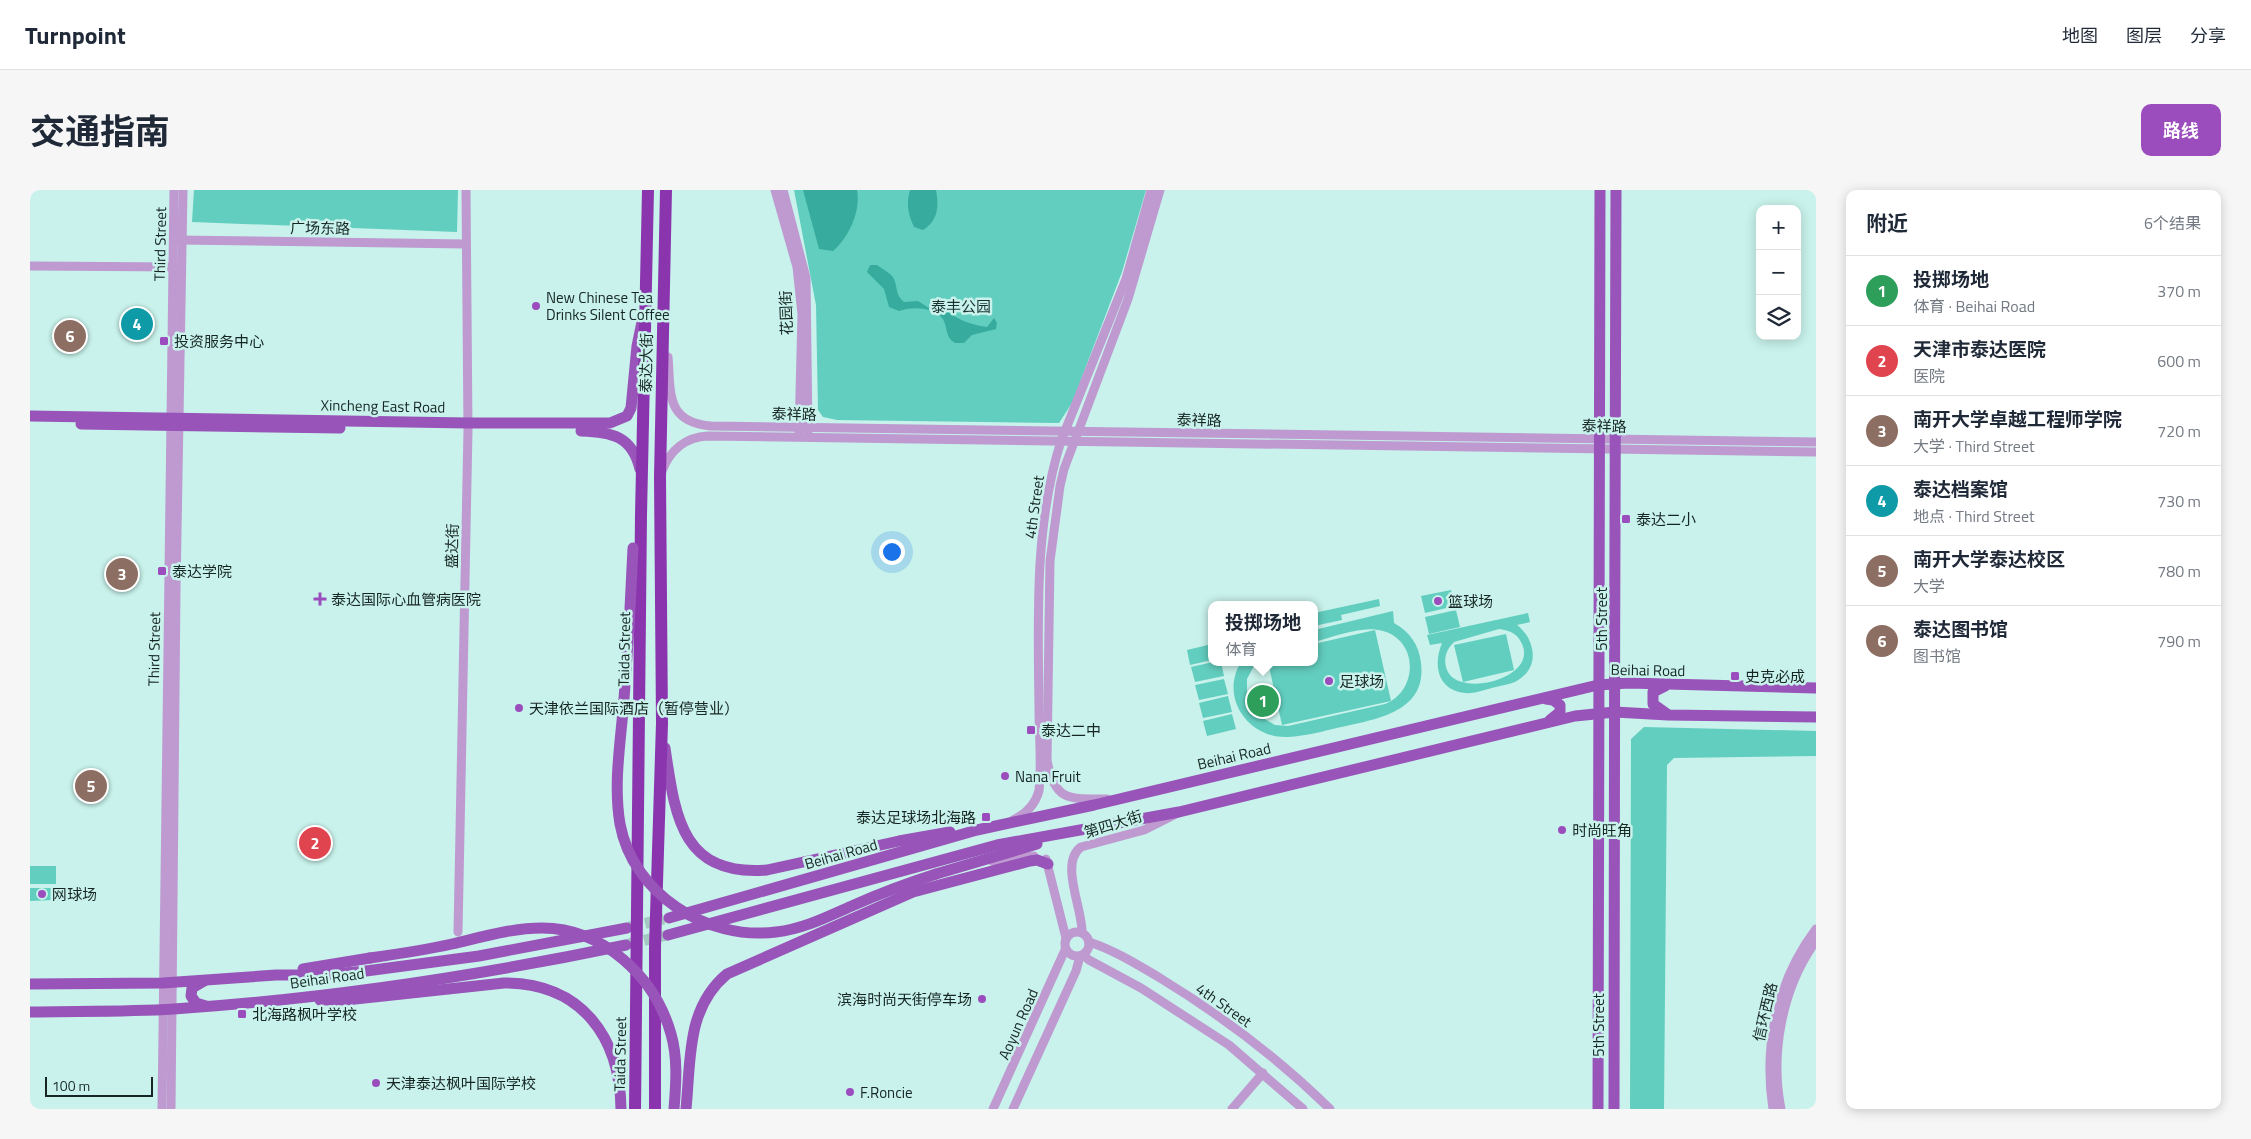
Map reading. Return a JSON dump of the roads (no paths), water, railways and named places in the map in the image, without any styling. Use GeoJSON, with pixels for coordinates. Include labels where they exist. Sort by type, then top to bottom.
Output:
{"type":"FeatureCollection","features":[{"type":"Feature","properties":{"kind":"highway","name":"Taida Street"},"geometry":{"type":"LineString","coordinates":[[635,1109],[641,515],[648,190]]}},
{"type":"Feature","properties":{"kind":"highway","name":"泰达大街"},"geometry":{"type":"LineString","coordinates":[[660,477],[666,190]]}},
{"type":"Feature","properties":{"kind":"highway"},"geometry":{"type":"LineString","coordinates":[[655,1109],[655,947],[662,723],[660,477]]}},
{"type":"Feature","properties":{"kind":"main road","name":"5th Street"},"geometry":{"type":"LineString","coordinates":[[1600,190],[1599,656],[1615,741],[1612,923],[1614,1109]]}},
{"type":"Feature","properties":{"kind":"main road","name":"5th Street"},"geometry":{"type":"LineString","coordinates":[[1598,1109],[1598,742],[1616,656],[1616,190]]}},
{"type":"Feature","properties":{"kind":"main road","name":"Xincheng East Road"},"geometry":{"type":"LineString","coordinates":[[468,427],[610,423],[627,416],[632,400],[637,346],[644,310]]}},
{"type":"Feature","properties":{"kind":"main road","name":"Xincheng East Road"},"geometry":{"type":"LineString","coordinates":[[30,416],[468,427],[608,433],[630,446],[637,458],[642,476]]}},
{"type":"Feature","properties":{"kind":"main road","name":"Xincheng East Road"},"geometry":{"type":"LineString","coordinates":[[30,423],[175,421]]}},
{"type":"Feature","properties":{"kind":"main road"},"geometry":{"type":"LineString","coordinates":[[641,515],[633,548],[618,794],[621,825],[633,859],[650,884],[672,905],[699,920],[725,930],[756,934],[798,928],[936,874],[1062,835]]}},
{"type":"Feature","properties":{"kind":"main road"},"geometry":{"type":"LineString","coordinates":[[1571,692],[1592,675],[1599,656]]}},
{"type":"Feature","properties":{"kind":"main road"},"geometry":{"type":"LineString","coordinates":[[1616,656],[1618,667],[1623,675],[1634,682],[1645,684]]}},
{"type":"Feature","properties":{"kind":"main road","name":"Beihai Road"},"geometry":{"type":"LineString","coordinates":[[668,935],[997,845],[1062,835],[1179,812],[1575,716],[1590,710],[1606,697],[1645,684],[1816,688]]}},
{"type":"Feature","properties":{"kind":"main road"},"geometry":{"type":"LineString","coordinates":[[1668,715],[1652,704],[1651,697],[1658,688],[1669,685]]}},
{"type":"Feature","properties":{"kind":"main road","name":"Beihai Road"},"geometry":{"type":"LineString","coordinates":[[668,918],[977,830],[1122,798],[1571,692],[1606,697]]}},
{"type":"Feature","properties":{"kind":"main road"},"geometry":{"type":"LineString","coordinates":[[1606,697],[1631,710],[1645,713],[1816,717]]}},
{"type":"Feature","properties":{"kind":"main road"},"geometry":{"type":"LineString","coordinates":[[1539,699],[1553,700],[1560,705],[1560,712],[1544,723]]}},
{"type":"Feature","properties":{"kind":"main road"},"geometry":{"type":"LineString","coordinates":[[1575,716],[1591,721],[1598,742]]}},
{"type":"Feature","properties":{"kind":"main road"},"geometry":{"type":"LineString","coordinates":[[662,723],[673,798],[679,823],[685,836],[699,852],[726,867],[746,871],[767,870],[945,832],[977,830]]}},
{"type":"Feature","properties":{"kind":"main road"},"geometry":{"type":"LineString","coordinates":[[686,1109],[697,1014],[711,988],[726,974],[913,892],[1030,861],[1037,860],[1048,864]]}},
{"type":"Feature","properties":{"kind":"main road"},"geometry":{"type":"LineString","coordinates":[[276,975],[535,928],[565,931],[601,944],[638,973],[653,993],[664,1014],[675,1055],[674,1109]]}},
{"type":"Feature","properties":{"kind":"main road","name":"Beihai Road"},"geometry":{"type":"LineString","coordinates":[[30,984],[168,983],[276,975],[323,975],[489,954],[627,928]]}},
{"type":"Feature","properties":{"kind":"main road","name":"Beihai Road"},"geometry":{"type":"LineString","coordinates":[[30,1012],[168,1009],[291,999],[481,972],[626,945]]}},
{"type":"Feature","properties":{"kind":"main road"},"geometry":{"type":"LineString","coordinates":[[206,980],[195,985],[191,996],[196,1003],[207,1006]]}},
{"type":"Feature","properties":{"kind":"main road"},"geometry":{"type":"LineString","coordinates":[[291,999],[346,1000],[504,983],[521,983],[543,987],[579,1006],[602,1032],[618,1069],[622,1109]]}},
{"type":"Feature","properties":{"kind":"street","name":"Third Street"},"geometry":{"type":"LineString","coordinates":[[171,1109],[168,983],[178,267],[174,190]]}},
{"type":"Feature","properties":{"kind":"street","name":"Third Street"},"geometry":{"type":"LineString","coordinates":[[178,240],[183,190]]}},
{"type":"Feature","properties":{"kind":"street","name":"盛达街"},"geometry":{"type":"LineString","coordinates":[[458,932],[468,427],[466,190]]}},
{"type":"Feature","properties":{"kind":"street","name":"花园街"},"geometry":{"type":"LineString","coordinates":[[775,190],[797,267],[802,314],[804,433]]}},
{"type":"Feature","properties":{"kind":"street","name":"花园街"},"geometry":{"type":"LineString","coordinates":[[783,190],[806,278],[804,433]]}},
{"type":"Feature","properties":{"kind":"street","name":"4th Street"},"geometry":{"type":"LineString","coordinates":[[1001,825],[1027,811],[1037,800],[1039,791],[1039,580],[1044,524],[1054,466],[1061,441],[1126,279],[1151,190]]}},
{"type":"Feature","properties":{"kind":"street"},"geometry":{"type":"LineString","coordinates":[[1122,798],[1080,800],[1067,797],[1053,785],[1047,760],[1050,561],[1060,486],[1076,436],[1128,299],[1160,190]]}},
{"type":"Feature","properties":{"kind":"street","name":"广场东路"},"geometry":{"type":"LineString","coordinates":[[178,240],[466,244]]}},
{"type":"Feature","properties":{"kind":"street"},"geometry":{"type":"LineString","coordinates":[[30,266],[178,267]]}},
{"type":"Feature","properties":{"kind":"street","name":"泰祥路"},"geometry":{"type":"LineString","coordinates":[[663,323],[671,402],[683,417],[702,426],[804,433],[1061,441],[1076,436],[1599,444],[1816,452]]}},
{"type":"Feature","properties":{"kind":"street","name":"泰祥路"},"geometry":{"type":"LineString","coordinates":[[660,477],[667,459],[673,452],[684,443],[699,436],[804,433],[1065,431],[1076,436]]}},
{"type":"Feature","properties":{"kind":"street","name":"泰祥路"},"geometry":{"type":"LineString","coordinates":[[1617,445],[1816,442]]}},
{"type":"Feature","properties":{"kind":"street","name":"第四大街"},"geometry":{"type":"LineString","coordinates":[[1082,933],[1082,919],[1070,866],[1076,851],[1081,847],[1144,830],[1179,812]]}},
{"type":"Feature","properties":{"kind":"street"},"geometry":{"type":"LineString","coordinates":[[970,865],[1036,856],[1044,857],[1048,864],[1066,938],[1066,950],[1071,955],[1081,956],[1088,949],[1089,942],[1082,933],[1075,932],[1066,938]]}},
{"type":"Feature","properties":{"kind":"street","name":"信环西路"},"geometry":{"type":"LineString","coordinates":[[1774,1109],[1770,1062],[1777,1010],[1787,977],[1816,929]]}},
{"type":"Feature","properties":{"kind":"street","name":"信环西路"},"geometry":{"type":"LineString","coordinates":[[1781,1109],[1777,1066],[1782,1020],[1796,975],[1816,941]]}},
{"type":"Feature","properties":{"kind":"street","name":"4th Street"},"geometry":{"type":"LineString","coordinates":[[1089,942],[1128,959],[1227,1022],[1285,1069],[1330,1109]]}},
{"type":"Feature","properties":{"kind":"street","name":"Aoyun Road"},"geometry":{"type":"LineString","coordinates":[[994,1109],[1066,950]]}},
{"type":"Feature","properties":{"kind":"street","name":"4th Street"},"geometry":{"type":"LineString","coordinates":[[1081,956],[1141,988],[1208,1031],[1274,1082],[1303,1109]]}},
{"type":"Feature","properties":{"kind":"street","name":"Aoyun Road"},"geometry":{"type":"LineString","coordinates":[[1013,1109],[1076,971],[1081,956]]}},
{"type":"Feature","properties":{"kind":"street","name":"Third Street"},"geometry":{"type":"LineString","coordinates":[[162,1109],[168,1009]]}},
{"type":"Feature","properties":{"kind":"street"},"geometry":{"type":"LineString","coordinates":[[1274,1082],[1285,1069]]}},
{"type":"Feature","properties":{"kind":"street"},"geometry":{"type":"LineString","coordinates":[[1232,1109],[1263,1073]]}},
{"type":"Feature","properties":{"kind":"tunnel"},"geometry":{"type":"LineString","coordinates":[[629,927],[664,919]]}},
{"type":"Feature","properties":{"kind":"tunnel"},"geometry":{"type":"LineString","coordinates":[[628,944],[668,935]]}},
{"type":"Feature","properties":{"kind":"place","name":"New Chinese Tea Drinks Silent Coffee"},"geometry":{"type":"Point","coordinates":[536,306]}},
{"type":"Feature","properties":{"kind":"place","name":"泰达档案馆"},"geometry":{"type":"Point","coordinates":[137,324]}},
{"type":"Feature","properties":{"kind":"place","name":"泰达图书馆"},"geometry":{"type":"Point","coordinates":[70,336]}},
{"type":"Feature","properties":{"kind":"place","name":"投资服务中心"},"geometry":{"type":"Point","coordinates":[164,341]}},
{"type":"Feature","properties":{"kind":"place","name":"泰达二小"},"geometry":{"type":"Point","coordinates":[1626,519]}},
{"type":"Feature","properties":{"kind":"place","name":"泰达学院"},"geometry":{"type":"Point","coordinates":[162,571]}},
{"type":"Feature","properties":{"kind":"place","name":"南开大学卓越工程师学院"},"geometry":{"type":"Point","coordinates":[122,574]}},
{"type":"Feature","properties":{"kind":"place","name":"泰达国际心血管病医院"},"geometry":{"type":"Point","coordinates":[320,599]}},
{"type":"Feature","properties":{"kind":"place","name":"篮球场"},"geometry":{"type":"Point","coordinates":[1438,601]}},
{"type":"Feature","properties":{"kind":"place","name":"史克必成"},"geometry":{"type":"Point","coordinates":[1735,676]}},
{"type":"Feature","properties":{"kind":"place","name":"足球场"},"geometry":{"type":"Point","coordinates":[1329,681]}},
{"type":"Feature","properties":{"kind":"place","name":"投掷场地"},"geometry":{"type":"Point","coordinates":[1263,701]}},
{"type":"Feature","properties":{"kind":"place","name":"天津依兰国际酒店（暂停营业）"},"geometry":{"type":"Point","coordinates":[519,708]}},
{"type":"Feature","properties":{"kind":"place","name":"泰达二中"},"geometry":{"type":"Point","coordinates":[1031,730]}},
{"type":"Feature","properties":{"kind":"place","name":"Nana Fruit"},"geometry":{"type":"Point","coordinates":[1005,776]}},
{"type":"Feature","properties":{"kind":"place","name":"南开大学泰达校区"},"geometry":{"type":"Point","coordinates":[91,786]}},
{"type":"Feature","properties":{"kind":"place","name":"泰达足球场北海路"},"geometry":{"type":"Point","coordinates":[986,817]}},
{"type":"Feature","properties":{"kind":"place","name":"时尚旺角"},"geometry":{"type":"Point","coordinates":[1562,830]}},
{"type":"Feature","properties":{"kind":"place","name":"天津市泰达医院"},"geometry":{"type":"Point","coordinates":[315,843]}},
{"type":"Feature","properties":{"kind":"place","name":"网球场"},"geometry":{"type":"Point","coordinates":[42,894]}},
{"type":"Feature","properties":{"kind":"place","name":"滨海时尚天街停车场"},"geometry":{"type":"Point","coordinates":[982,999]}},
{"type":"Feature","properties":{"kind":"place","name":"北海路枫叶学校"},"geometry":{"type":"Point","coordinates":[242,1014]}},
{"type":"Feature","properties":{"kind":"place","name":"天津泰达枫叶国际学校"},"geometry":{"type":"Point","coordinates":[376,1083]}},
{"type":"Feature","properties":{"kind":"place","name":"F.Roncie"},"geometry":{"type":"Point","coordinates":[850,1092]}},
{"type":"Feature","properties":{"kind":"park label","name":"泰丰公园"},"geometry":{"type":"Point","coordinates":[961,306]}}]}
